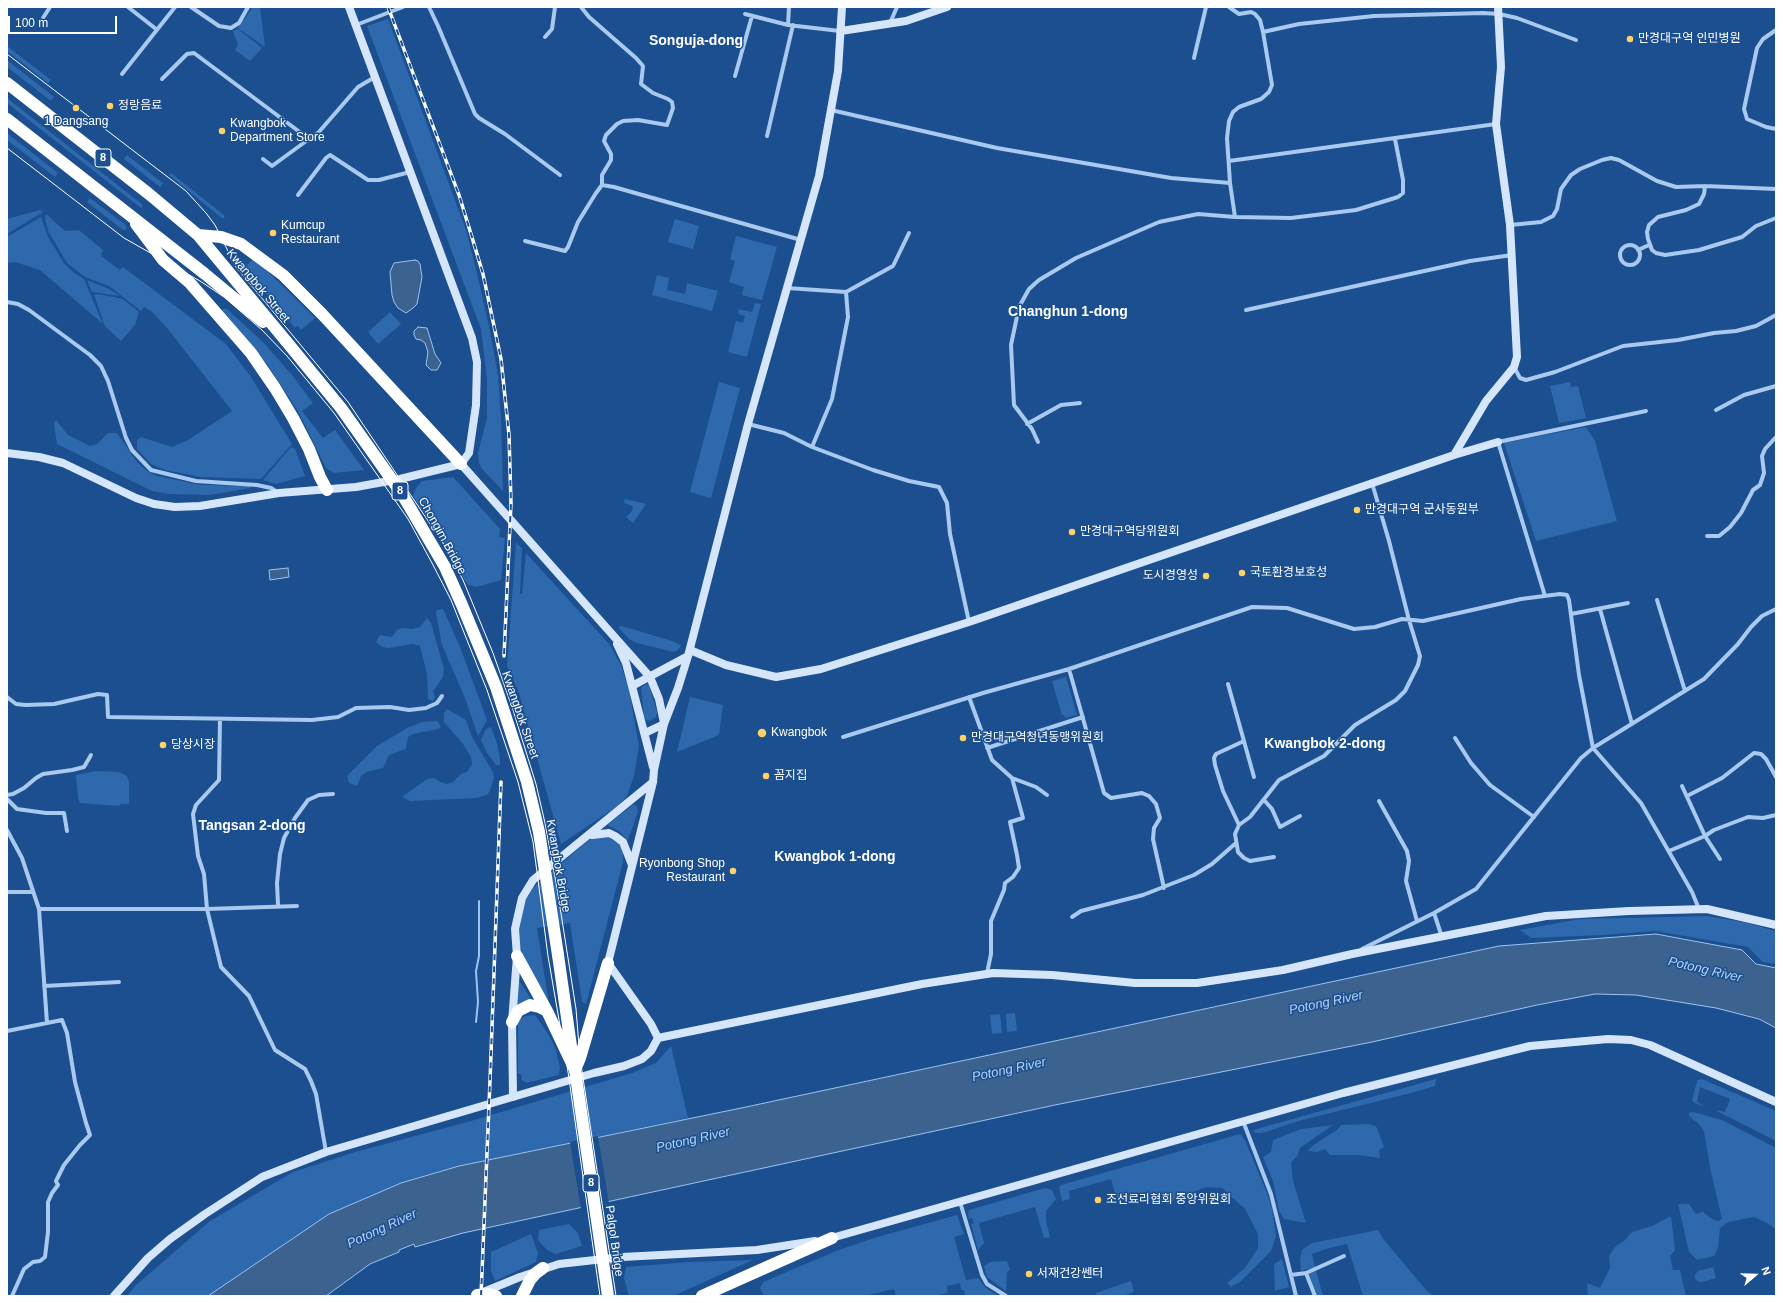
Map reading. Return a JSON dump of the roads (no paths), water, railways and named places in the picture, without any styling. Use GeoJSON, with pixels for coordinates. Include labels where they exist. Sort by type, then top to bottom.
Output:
{"type":"FeatureCollection","features":[{"type":"Feature","properties":{"kind":"highway","name":"Kwangbok Street"},"geometry":{"type":"LineString","coordinates":[[7,83],[149,194],[198,235],[286,342]]}},
{"type":"Feature","properties":{"kind":"highway","name":"Kwangbok Street"},"geometry":{"type":"LineString","coordinates":[[7,118],[205,274],[286,342]]}},
{"type":"Feature","properties":{"kind":"highway"},"geometry":{"type":"LineString","coordinates":[[132,216],[163,260],[190,283],[251,353],[293,418],[310,450],[320,477],[327,490]]}},
{"type":"Feature","properties":{"kind":"highway"},"geometry":{"type":"LineString","coordinates":[[198,235],[222,237],[241,244],[282,275],[322,314],[461,464]]}},
{"type":"Feature","properties":{"kind":"highway","name":"Chongim Bridge"},"geometry":{"type":"LineString","coordinates":[[286,342],[341,408],[414,513],[445,567],[485,658]]}},
{"type":"Feature","properties":{"kind":"highway","name":"Kwangbok Street"},"geometry":{"type":"LineString","coordinates":[[485,658],[527,782]]}},
{"type":"Feature","properties":{"kind":"highway","name":"Kwangbok Bridge"},"geometry":{"type":"LineString","coordinates":[[527,782],[539,832],[575,1070]]}},
{"type":"Feature","properties":{"kind":"highway"},"geometry":{"type":"LineString","coordinates":[[517,956],[563,1042],[575,1070]]}},
{"type":"Feature","properties":{"kind":"highway"},"geometry":{"type":"LineString","coordinates":[[575,1070],[580,1058],[608,963]]}},
{"type":"Feature","properties":{"kind":"highway"},"geometry":{"type":"LineString","coordinates":[[512,1022],[518,1011],[530,1006],[539,1007],[547,1011]]}},
{"type":"Feature","properties":{"kind":"highway","name":"Palgol Bridge"},"geometry":{"type":"LineString","coordinates":[[575,1070],[608,1296]]}},
{"type":"Feature","properties":{"kind":"highway"},"geometry":{"type":"LineString","coordinates":[[702,1296],[832,1238]]}},
{"type":"Feature","properties":{"kind":"highway"},"geometry":{"type":"LineString","coordinates":[[522,1296],[530,1280],[542,1268]]}},
{"type":"Feature","properties":{"kind":"highway"},"geometry":{"type":"LineString","coordinates":[[476,1296],[488,1294],[496,1296]]}},
{"type":"Feature","properties":{"kind":"main road"},"geometry":{"type":"LineString","coordinates":[[7,453],[40,457],[63,463],[136,498],[154,504],[175,508],[200,506],[279,494],[356,487],[400,479],[461,464],[469,453],[477,386],[477,362],[472,338],[349,7]]}},
{"type":"Feature","properties":{"kind":"main road"},"geometry":{"type":"LineString","coordinates":[[658,1038],[651,1024],[608,963],[654,782],[654,770],[664,724],[678,688],[689,653],[748,424],[819,176],[838,71],[842,7]]}},
{"type":"Feature","properties":{"kind":"main road"},"geometry":{"type":"LineString","coordinates":[[841,31],[860,30],[926,15],[948,7]]}},
{"type":"Feature","properties":{"kind":"main road"},"geometry":{"type":"LineString","coordinates":[[1454,455],[1486,401],[1514,367],[1517,357],[1513,255],[1496,124],[1501,68],[1499,11]]}},
{"type":"Feature","properties":{"kind":"main road"},"geometry":{"type":"LineString","coordinates":[[632,686],[650,677],[689,653],[726,665],[776,677],[821,669],[969,622],[1454,455],[1498,442]]}},
{"type":"Feature","properties":{"kind":"main road"},"geometry":{"type":"LineString","coordinates":[[461,464],[650,677],[659,700],[664,724]]}},
{"type":"Feature","properties":{"kind":"main road"},"geometry":{"type":"LineString","coordinates":[[614,636],[626,663],[654,770]]}},
{"type":"Feature","properties":{"kind":"main road"},"geometry":{"type":"LineString","coordinates":[[645,733],[664,724]]}},
{"type":"Feature","properties":{"kind":"main road"},"geometry":{"type":"LineString","coordinates":[[513,1097],[512,1022],[517,956],[515,929],[522,898],[533,880],[654,782]]}},
{"type":"Feature","properties":{"kind":"main road"},"geometry":{"type":"LineString","coordinates":[[587,836],[600,833],[608,833],[615,836],[623,842],[631,858],[632,866]]}},
{"type":"Feature","properties":{"kind":"main road"},"geometry":{"type":"LineString","coordinates":[[658,1038],[922,984],[987,973],[1052,975],[1135,983],[1197,983],[1283,970],[1352,954],[1546,916],[1629,911],[1707,909],[1776,925]]}},
{"type":"Feature","properties":{"kind":"main road"},"geometry":{"type":"LineString","coordinates":[[114,1296],[148,1258],[205,1214],[262,1177],[326,1152],[624,1066],[642,1059],[651,1051],[658,1038]]}},
{"type":"Feature","properties":{"kind":"main road"},"geometry":{"type":"LineString","coordinates":[[476,1296],[542,1268],[574,1262],[622,1257],[775,1249],[832,1238],[1342,1092],[1530,1046],[1608,1038],[1631,1040],[1650,1045],[1776,1102]]}},
{"type":"Feature","properties":{"kind":"street"},"geometry":{"type":"LineString","coordinates":[[43,18],[50,7]]}},
{"type":"Feature","properties":{"kind":"street"},"geometry":{"type":"LineString","coordinates":[[128,7],[156,29]]}},
{"type":"Feature","properties":{"kind":"street"},"geometry":{"type":"LineString","coordinates":[[122,74],[156,29],[175,7]]}},
{"type":"Feature","properties":{"kind":"street"},"geometry":{"type":"LineString","coordinates":[[191,7],[220,26],[232,28],[239,23],[248,7]]}},
{"type":"Feature","properties":{"kind":"street"},"geometry":{"type":"LineString","coordinates":[[356,25],[404,7]]}},
{"type":"Feature","properties":{"kind":"street"},"geometry":{"type":"LineString","coordinates":[[429,7],[475,114],[505,134],[560,175]]}},
{"type":"Feature","properties":{"kind":"street"},"geometry":{"type":"LineString","coordinates":[[545,36],[552,28],[555,7]]}},
{"type":"Feature","properties":{"kind":"street"},"geometry":{"type":"LineString","coordinates":[[525,241],[565,251],[578,222],[602,185],[602,175],[611,160],[611,154],[604,141],[609,130],[617,124],[630,120],[667,125],[673,108],[672,102],[668,99],[653,93],[641,84],[643,66],[585,13],[581,7]]}},
{"type":"Feature","properties":{"kind":"street"},"geometry":{"type":"LineString","coordinates":[[767,136],[790,25],[789,7]]}},
{"type":"Feature","properties":{"kind":"street"},"geometry":{"type":"LineString","coordinates":[[890,23],[897,7]]}},
{"type":"Feature","properties":{"kind":"street"},"geometry":{"type":"LineString","coordinates":[[1194,58],[1206,7]]}},
{"type":"Feature","properties":{"kind":"street"},"geometry":{"type":"LineString","coordinates":[[1229,7],[1240,14],[1251,12],[1260,20],[1272,85],[1269,92],[1261,99],[1239,107],[1233,112],[1229,121],[1227,138],[1230,183],[1235,217]]}},
{"type":"Feature","properties":{"kind":"street"},"geometry":{"type":"LineString","coordinates":[[1263,32],[1299,24],[1374,16],[1499,11],[1576,40]]}},
{"type":"Feature","properties":{"kind":"street"},"geometry":{"type":"LineString","coordinates":[[745,14],[790,25],[841,31]]}},
{"type":"Feature","properties":{"kind":"street"},"geometry":{"type":"LineString","coordinates":[[735,76],[752,16]]}},
{"type":"Feature","properties":{"kind":"street"},"geometry":{"type":"LineString","coordinates":[[1776,30],[1763,39],[1757,48],[1744,109],[1747,119],[1766,127],[1776,128]]}},
{"type":"Feature","properties":{"kind":"street"},"geometry":{"type":"LineString","coordinates":[[162,79],[187,54],[194,53],[310,139]]}},
{"type":"Feature","properties":{"kind":"street"},"geometry":{"type":"LineString","coordinates":[[263,159],[272,166],[310,139],[318,133],[358,88],[375,76]]}},
{"type":"Feature","properties":{"kind":"street"},"geometry":{"type":"LineString","coordinates":[[831,110],[997,148],[1171,178],[1230,183]]}},
{"type":"Feature","properties":{"kind":"street"},"geometry":{"type":"LineString","coordinates":[[1229,161],[1285,152],[1395,139],[1496,124]]}},
{"type":"Feature","properties":{"kind":"street"},"geometry":{"type":"LineString","coordinates":[[1038,442],[1032,430],[1014,405],[1012,345],[1019,307],[1033,285],[1076,258],[1160,222],[1198,214],[1275,219],[1304,217],[1356,210],[1398,197],[1403,193],[1403,180],[1395,139]]}},
{"type":"Feature","properties":{"kind":"street"},"geometry":{"type":"LineString","coordinates":[[298,195],[326,158],[330,155],[368,180],[379,180],[411,172]]}},
{"type":"Feature","properties":{"kind":"street"},"geometry":{"type":"LineString","coordinates":[[1510,225],[1541,222],[1553,216],[1557,209],[1561,190],[1571,175],[1580,169],[1611,158],[1619,160],[1657,181],[1676,186],[1776,189]]}},
{"type":"Feature","properties":{"kind":"street"},"geometry":{"type":"LineString","coordinates":[[602,185],[614,187],[801,240]]}},
{"type":"Feature","properties":{"kind":"street"},"geometry":{"type":"LineString","coordinates":[[1705,186],[1704,194],[1699,204],[1686,210],[1658,217],[1649,225],[1647,232],[1649,245],[1656,253],[1665,255],[1699,250],[1742,237],[1756,226],[1776,218]]}},
{"type":"Feature","properties":{"kind":"street"},"geometry":{"type":"LineString","coordinates":[[787,288],[846,292],[893,266],[909,233]]}},
{"type":"Feature","properties":{"kind":"street"},"geometry":{"type":"LineString","coordinates":[[1638,250],[1649,245]]}},
{"type":"Feature","properties":{"kind":"street"},"geometry":{"type":"LineString","coordinates":[[1624,246],[1633,246],[1638,250],[1639,256],[1635,263],[1629,265],[1621,260],[1620,254],[1624,246]]}},
{"type":"Feature","properties":{"kind":"street"},"geometry":{"type":"LineString","coordinates":[[1246,310],[1470,261],[1513,255]]}},
{"type":"Feature","properties":{"kind":"street"},"geometry":{"type":"LineString","coordinates":[[812,446],[832,399],[848,317],[846,292]]}},
{"type":"Feature","properties":{"kind":"street"},"geometry":{"type":"LineString","coordinates":[[7,302],[18,304],[29,310],[90,355],[101,366],[108,380],[126,438],[132,450],[151,470],[196,481],[258,485],[271,488],[279,494]]}},
{"type":"Feature","properties":{"kind":"street"},"geometry":{"type":"LineString","coordinates":[[1514,367],[1520,378],[1526,380],[1555,372],[1623,346],[1678,340],[1714,333],[1736,331],[1756,326],[1776,315]]}},
{"type":"Feature","properties":{"kind":"street"},"geometry":{"type":"LineString","coordinates":[[1716,410],[1744,395],[1776,386]]}},
{"type":"Feature","properties":{"kind":"street"},"geometry":{"type":"LineString","coordinates":[[1027,424],[1061,405],[1080,403]]}},
{"type":"Feature","properties":{"kind":"street"},"geometry":{"type":"LineString","coordinates":[[1545,596],[1498,442],[1646,411]]}},
{"type":"Feature","properties":{"kind":"street"},"geometry":{"type":"LineString","coordinates":[[748,424],[784,433],[812,446],[873,470],[909,481],[938,487],[946,503],[950,534],[969,622]]}},
{"type":"Feature","properties":{"kind":"street"},"geometry":{"type":"LineString","coordinates":[[1707,536],[1719,536],[1730,527],[1741,513],[1753,490],[1760,484],[1764,472],[1762,456],[1765,448],[1776,437]]}},
{"type":"Feature","properties":{"kind":"street"},"geometry":{"type":"LineString","coordinates":[[1274,857],[1250,861],[1244,858],[1238,852],[1236,843],[1235,834],[1239,825],[1250,817],[1279,780],[1324,756],[1355,725],[1396,700],[1405,691],[1418,665],[1420,656],[1372,483]]}},
{"type":"Feature","properties":{"kind":"street"},"geometry":{"type":"LineString","coordinates":[[844,737],[969,697],[1069,669],[1252,608],[1287,608],[1354,629],[1375,627],[1402,619],[1423,621],[1521,599],[1560,594],[1567,595],[1579,675],[1593,748],[1641,803],[1692,892],[1699,909]]}},
{"type":"Feature","properties":{"kind":"street"},"geometry":{"type":"LineString","coordinates":[[1657,600],[1685,691]]}},
{"type":"Feature","properties":{"kind":"street"},"geometry":{"type":"LineString","coordinates":[[1571,614],[1628,603]]}},
{"type":"Feature","properties":{"kind":"street"},"geometry":{"type":"LineString","coordinates":[[1600,609],[1632,724]]}},
{"type":"Feature","properties":{"kind":"street"},"geometry":{"type":"LineString","coordinates":[[1352,954],[1434,913],[1476,889],[1581,758],[1593,748],[1704,679],[1738,644],[1762,616],[1776,609]]}},
{"type":"Feature","properties":{"kind":"street"},"geometry":{"type":"LineString","coordinates":[[1069,669],[1104,793],[1111,798],[1142,793],[1149,796],[1156,804],[1160,818],[1154,828],[1153,839],[1164,888]]}},
{"type":"Feature","properties":{"kind":"street"},"geometry":{"type":"LineString","coordinates":[[1228,684],[1254,777]]}},
{"type":"Feature","properties":{"kind":"street"},"geometry":{"type":"LineString","coordinates":[[7,697],[16,704],[26,705],[54,704],[98,694],[107,695],[108,717],[312,720],[338,717],[356,708],[390,707],[400,709],[419,709],[433,706],[442,696]]}},
{"type":"Feature","properties":{"kind":"street"},"geometry":{"type":"LineString","coordinates":[[969,697],[992,760],[1012,778],[1036,787],[1047,795]]}},
{"type":"Feature","properties":{"kind":"street"},"geometry":{"type":"LineString","coordinates":[[987,748],[1083,717]]}},
{"type":"Feature","properties":{"kind":"street"},"geometry":{"type":"LineString","coordinates":[[220,719],[219,780],[196,805],[193,814],[198,856],[204,874],[207,909],[221,967],[249,996],[275,1050],[305,1069],[316,1094],[326,1152]]}},
{"type":"Feature","properties":{"kind":"street"},"geometry":{"type":"LineString","coordinates":[[1455,738],[1472,763],[1490,785],[1534,817]]}},
{"type":"Feature","properties":{"kind":"street"},"geometry":{"type":"LineString","coordinates":[[1239,825],[1223,791],[1214,758],[1216,754],[1244,741]]}},
{"type":"Feature","properties":{"kind":"street"},"geometry":{"type":"LineString","coordinates":[[1687,796],[1722,778],[1754,753],[1761,754],[1766,759],[1776,777]]}},
{"type":"Feature","properties":{"kind":"street"},"geometry":{"type":"LineString","coordinates":[[7,795],[24,788],[43,774],[84,767],[91,755]]}},
{"type":"Feature","properties":{"kind":"street"},"geometry":{"type":"LineString","coordinates":[[987,973],[991,954],[991,921],[1004,890],[1004,883],[1013,877],[1019,868],[1018,855],[1010,822],[1023,818],[1012,778]]}},
{"type":"Feature","properties":{"kind":"street"},"geometry":{"type":"LineString","coordinates":[[1682,786],[1705,836],[1720,859]]}},
{"type":"Feature","properties":{"kind":"street"},"geometry":{"type":"LineString","coordinates":[[278,905],[277,883],[280,854],[284,838],[295,818],[308,800],[318,795],[333,794]]}},
{"type":"Feature","properties":{"kind":"street"},"geometry":{"type":"LineString","coordinates":[[7,799],[17,809],[46,813],[64,813],[67,832]]}},
{"type":"Feature","properties":{"kind":"street"},"geometry":{"type":"LineString","coordinates":[[1264,800],[1272,809],[1280,827],[1300,816]]}},
{"type":"Feature","properties":{"kind":"street"},"geometry":{"type":"LineString","coordinates":[[1379,801],[1407,851],[1409,861],[1406,881],[1417,921]]}},
{"type":"Feature","properties":{"kind":"street"},"geometry":{"type":"LineString","coordinates":[[1669,851],[1705,836],[1714,830],[1748,817],[1763,818],[1776,815]]}},
{"type":"Feature","properties":{"kind":"street"},"geometry":{"type":"LineString","coordinates":[[7,830],[22,858],[39,909],[47,1023]]}},
{"type":"Feature","properties":{"kind":"street"},"geometry":{"type":"LineString","coordinates":[[1072,917],[1081,911],[1164,888],[1212,864],[1236,843]]}},
{"type":"Feature","properties":{"kind":"street"},"geometry":{"type":"LineString","coordinates":[[7,892],[33,892]]}},
{"type":"Feature","properties":{"kind":"street"},"geometry":{"type":"LineString","coordinates":[[39,909],[207,909],[278,905],[297,906]]}},
{"type":"Feature","properties":{"kind":"street"},"geometry":{"type":"LineString","coordinates":[[1434,913],[1442,937]]}},
{"type":"Feature","properties":{"kind":"street"},"geometry":{"type":"LineString","coordinates":[[44,986],[119,982]]}},
{"type":"Feature","properties":{"kind":"street"},"geometry":{"type":"LineString","coordinates":[[7,1031],[62,1020],[67,1033],[75,1082],[90,1135],[64,1165],[56,1181],[58,1185],[52,1192],[48,1202],[48,1232],[45,1257],[40,1261],[33,1262],[24,1269],[12,1296]]}},
{"type":"Feature","properties":{"kind":"street"},"geometry":{"type":"LineString","coordinates":[[1243,1121],[1271,1194],[1296,1296]]}},
{"type":"Feature","properties":{"kind":"street"},"geometry":{"type":"LineString","coordinates":[[960,1202],[982,1275],[987,1284],[1006,1296]]}},
{"type":"Feature","properties":{"kind":"street"},"geometry":{"type":"LineString","coordinates":[[1291,1275],[1306,1273],[1344,1256]]}},
{"type":"Feature","properties":{"kind":"street"},"geometry":{"type":"LineString","coordinates":[[1306,1273],[1315,1296]]}},
{"type":"Feature","properties":{"kind":"water"},"geometry":{"type":"Polygon","coordinates":[[[415,260],[420,264],[422,277],[417,304],[406,313],[398,308],[394,302],[390,272],[394,263],[415,260]]]}},
{"type":"Feature","properties":{"kind":"water"},"geometry":{"type":"Polygon","coordinates":[[[418,327],[427,328],[435,354],[441,363],[437,370],[431,370],[426,365],[428,352],[425,343],[416,339],[414,335],[414,331],[418,327]]]}},
{"type":"Feature","properties":{"kind":"water"},"geometry":{"type":"Polygon","coordinates":[[[288,568],[289,577],[270,580],[269,570],[288,568]]]}},
{"type":"Feature","properties":{"kind":"water","name":"Potong River"},"geometry":{"type":"Polygon","coordinates":[[[1656,934],[1742,950],[1756,964],[1776,968],[1776,1028],[1759,1019],[1716,1008],[1636,995],[1595,994],[1537,1005],[1372,1042],[1055,1105],[463,1233],[415,1247],[414,1244],[370,1264],[326,1296],[208,1296],[329,1214],[401,1183],[459,1166],[746,1107],[1499,946],[1656,934]]]}},
{"type":"Feature","properties":{"kind":"waterway"},"geometry":{"type":"LineString","coordinates":[[476,1022],[478,1002],[476,971],[479,956],[479,901]]}},
{"type":"Feature","properties":{"kind":"tram line"},"geometry":{"type":"LineString","coordinates":[[7,54],[186,191],[206,213],[215,225],[236,267],[348,402],[445,546],[463,580],[493,653],[513,710],[536,784],[545,823],[576,1009],[580,1058],[616,1296]]}},
{"type":"Feature","properties":{"kind":"tram line"},"geometry":{"type":"LineString","coordinates":[[7,148],[124,238],[200,281],[224,297],[262,330],[287,356],[334,413],[408,519],[432,563],[451,600],[487,690],[518,782],[533,842],[548,956],[568,1072],[600,1296]]}},
{"type":"Feature","properties":{"kind":"railway"},"geometry":{"type":"LineString","coordinates":[[388,7],[459,195],[483,274],[501,359],[509,435],[511,503],[504,656]]}},
{"type":"Feature","properties":{"kind":"railway"},"geometry":{"type":"LineString","coordinates":[[481,1296],[501,782]]}},
{"type":"Feature","properties":{"kind":"place","name":"만경대구역 인민병원"},"geometry":{"type":"Point","coordinates":[1630,39]}},
{"type":"Feature","properties":{"kind":"place","name":"정랑음료"},"geometry":{"type":"Point","coordinates":[110,106]}},
{"type":"Feature","properties":{"kind":"place","name":"1 Dangsang"},"geometry":{"type":"Point","coordinates":[76,108]}},
{"type":"Feature","properties":{"kind":"place","name":"Kwangbok Department Store"},"geometry":{"type":"Point","coordinates":[222,131]}},
{"type":"Feature","properties":{"kind":"place","name":"Kumcup Restaurant"},"geometry":{"type":"Point","coordinates":[273,233]}},
{"type":"Feature","properties":{"kind":"place","name":"만경대구역 군사동원부"},"geometry":{"type":"Point","coordinates":[1357,510]}},
{"type":"Feature","properties":{"kind":"place","name":"만경대구역당위원회"},"geometry":{"type":"Point","coordinates":[1072,532]}},
{"type":"Feature","properties":{"kind":"place","name":"국토환경보호성"},"geometry":{"type":"Point","coordinates":[1242,573]}},
{"type":"Feature","properties":{"kind":"place","name":"도시경영성"},"geometry":{"type":"Point","coordinates":[1206,576]}},
{"type":"Feature","properties":{"kind":"place","name":"Kwangbok"},"geometry":{"type":"Point","coordinates":[762,733]}},
{"type":"Feature","properties":{"kind":"place","name":"만경대구역청년동맹위원회"},"geometry":{"type":"Point","coordinates":[963,738]}},
{"type":"Feature","properties":{"kind":"place","name":"당상시장"},"geometry":{"type":"Point","coordinates":[163,745]}},
{"type":"Feature","properties":{"kind":"place","name":"꼼지집"},"geometry":{"type":"Point","coordinates":[766,776]}},
{"type":"Feature","properties":{"kind":"place","name":"Ryonbong Shop Restaurant"},"geometry":{"type":"Point","coordinates":[733,871]}},
{"type":"Feature","properties":{"kind":"place","name":"조선료리협회 중앙위원회"},"geometry":{"type":"Point","coordinates":[1098,1200]}},
{"type":"Feature","properties":{"kind":"place","name":"서재건강쎈터"},"geometry":{"type":"Point","coordinates":[1029,1274]}},
{"type":"Feature","properties":{"kind":"district","name":"Songuja-dong"},"geometry":{"type":"Point","coordinates":[696,41]}},
{"type":"Feature","properties":{"kind":"district","name":"Changhun 1-dong"},"geometry":{"type":"Point","coordinates":[1068,312]}},
{"type":"Feature","properties":{"kind":"district","name":"Kwangbok 2-dong"},"geometry":{"type":"Point","coordinates":[1325,744]}},
{"type":"Feature","properties":{"kind":"district","name":"Tangsan 2-dong"},"geometry":{"type":"Point","coordinates":[252,826]}},
{"type":"Feature","properties":{"kind":"district","name":"Kwangbok 1-dong"},"geometry":{"type":"Point","coordinates":[835,857]}}]}
